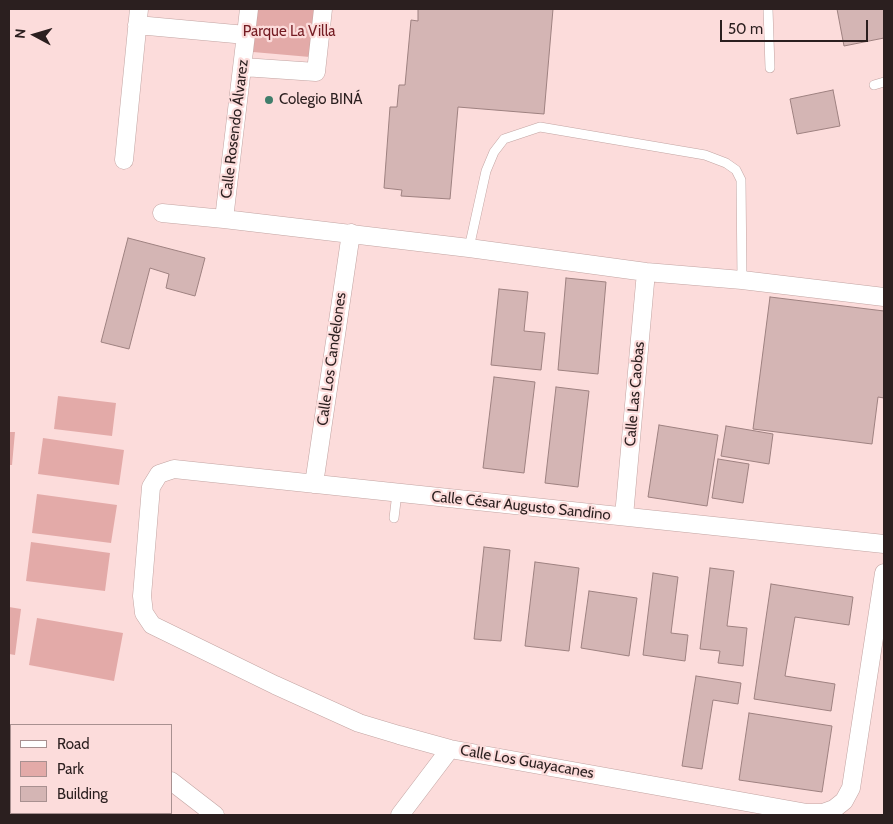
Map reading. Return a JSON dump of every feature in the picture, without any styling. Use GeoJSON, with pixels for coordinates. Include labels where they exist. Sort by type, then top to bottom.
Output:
{"type":"FeatureCollection","features":[{"type":"Feature","properties":{"kind":"street","name":"Calle Rosendo Álvarez"},"geometry":{"type":"LineString","coordinates":[[224,219],[249,9]]}},
{"type":"Feature","properties":{"kind":"street"},"geometry":{"type":"LineString","coordinates":[[243,67],[316,72],[323,9]]}},
{"type":"Feature","properties":{"kind":"street"},"geometry":{"type":"LineString","coordinates":[[124,160],[138,17],[246,36]]}},
{"type":"Feature","properties":{"kind":"street"},"geometry":{"type":"LineString","coordinates":[[162,213],[351,233],[646,272],[742,280],[884,297]]}},
{"type":"Feature","properties":{"kind":"street","name":"Calle Los Candelones"},"geometry":{"type":"LineString","coordinates":[[314,484],[351,233]]}},
{"type":"Feature","properties":{"kind":"street","name":"Calle Las Caobas"},"geometry":{"type":"LineString","coordinates":[[624,516],[646,272]]}},
{"type":"Feature","properties":{"kind":"street","name":"Calle César Augusto Sandino"},"geometry":{"type":"LineString","coordinates":[[159,474],[174,469],[884,544]]}},
{"type":"Feature","properties":{"kind":"street","name":"Calle Los Guayacanes"},"geometry":{"type":"LineString","coordinates":[[159,474],[151,487],[142,596],[144,613],[152,625],[275,685],[359,723],[399,735],[450,748],[807,813],[824,813],[834,809],[844,801],[852,788],[884,573]]}},
{"type":"Feature","properties":{"kind":"street"},"geometry":{"type":"LineString","coordinates":[[400,815],[450,748]]}},
{"type":"Feature","properties":{"kind":"street"},"geometry":{"type":"LineString","coordinates":[[172,782],[216,815]]}},
{"type":"Feature","properties":{"kind":"lane"},"geometry":{"type":"LineString","coordinates":[[768,9],[770,68]]}},
{"type":"Feature","properties":{"kind":"lane"},"geometry":{"type":"LineString","coordinates":[[874,85],[884,82]]}},
{"type":"Feature","properties":{"kind":"lane"},"geometry":{"type":"LineString","coordinates":[[469,248],[486,171],[494,152],[504,139],[540,127],[705,155],[736,170],[741,180],[742,280]]}},
{"type":"Feature","properties":{"kind":"lane"},"geometry":{"type":"LineString","coordinates":[[394,518],[397,493]]}},
{"type":"Feature","properties":{"kind":"green space","name":"Parque La Villa"},"geometry":{"type":"Polygon","coordinates":[[[258,9],[315,9],[310,57],[253,52],[258,9]]]}},
{"type":"Feature","properties":{"kind":"green space"},"geometry":{"type":"Polygon","coordinates":[[[58,396],[116,403],[112,436],[54,429],[58,396]]]}},
{"type":"Feature","properties":{"kind":"green space"},"geometry":{"type":"Polygon","coordinates":[[[9,432],[15,432],[12,465],[9,465],[9,432]]]}},
{"type":"Feature","properties":{"kind":"green space"},"geometry":{"type":"Polygon","coordinates":[[[43,438],[124,450],[119,485],[38,474],[43,438]]]}},
{"type":"Feature","properties":{"kind":"green space"},"geometry":{"type":"Polygon","coordinates":[[[37,494],[117,505],[111,543],[32,533],[37,494]]]}},
{"type":"Feature","properties":{"kind":"green space"},"geometry":{"type":"Polygon","coordinates":[[[31,542],[110,553],[105,591],[26,581],[31,542]]]}},
{"type":"Feature","properties":{"kind":"green space"},"geometry":{"type":"Polygon","coordinates":[[[9,607],[21,609],[15,655],[9,654],[9,607]]]}},
{"type":"Feature","properties":{"kind":"green space"},"geometry":{"type":"Polygon","coordinates":[[[37,618],[123,633],[114,681],[29,665],[37,618]]]}},
{"type":"Feature","properties":{"kind":"building"},"geometry":{"type":"Polygon","coordinates":[[[418,9],[553,9],[544,114],[458,107],[450,199],[401,196],[402,190],[384,188],[390,107],[397,107],[399,85],[405,85],[411,20],[418,21],[418,9]]]}},
{"type":"Feature","properties":{"kind":"building"},"geometry":{"type":"Polygon","coordinates":[[[837,9],[884,9],[884,38],[844,46],[837,9]]]}},
{"type":"Feature","properties":{"kind":"building"},"geometry":{"type":"Polygon","coordinates":[[[833,90],[840,126],[797,134],[790,99],[833,90]]]}},
{"type":"Feature","properties":{"kind":"building"},"geometry":{"type":"Polygon","coordinates":[[[128,238],[205,258],[195,296],[166,288],[169,274],[150,268],[129,349],[101,342],[128,238]]]}},
{"type":"Feature","properties":{"kind":"building"},"geometry":{"type":"Polygon","coordinates":[[[566,278],[606,282],[598,374],[558,370],[566,278]]]}},
{"type":"Feature","properties":{"kind":"building"},"geometry":{"type":"Polygon","coordinates":[[[499,289],[528,292],[524,331],[545,333],[541,370],[491,365],[499,289]]]}},
{"type":"Feature","properties":{"kind":"building"},"geometry":{"type":"Polygon","coordinates":[[[770,297],[884,311],[884,398],[878,397],[872,444],[753,429],[770,297]]]}},
{"type":"Feature","properties":{"kind":"building"},"geometry":{"type":"Polygon","coordinates":[[[494,377],[535,382],[524,473],[483,468],[494,377]]]}},
{"type":"Feature","properties":{"kind":"building"},"geometry":{"type":"Polygon","coordinates":[[[556,387],[589,391],[578,487],[545,483],[556,387]]]}},
{"type":"Feature","properties":{"kind":"building"},"geometry":{"type":"Polygon","coordinates":[[[659,425],[718,435],[707,506],[648,497],[659,425]]]}},
{"type":"Feature","properties":{"kind":"building"},"geometry":{"type":"Polygon","coordinates":[[[726,426],[773,434],[769,464],[721,456],[726,426]]]}},
{"type":"Feature","properties":{"kind":"building"},"geometry":{"type":"Polygon","coordinates":[[[718,459],[749,464],[743,503],[712,498],[718,459]]]}},
{"type":"Feature","properties":{"kind":"building"},"geometry":{"type":"Polygon","coordinates":[[[484,547],[510,550],[501,641],[474,639],[484,547]]]}},
{"type":"Feature","properties":{"kind":"building"},"geometry":{"type":"Polygon","coordinates":[[[535,562],[579,568],[569,651],[525,646],[535,562]]]}},
{"type":"Feature","properties":{"kind":"building"},"geometry":{"type":"Polygon","coordinates":[[[710,568],[734,571],[727,626],[747,628],[743,666],[718,663],[720,651],[700,649],[710,568]]]}},
{"type":"Feature","properties":{"kind":"building"},"geometry":{"type":"Polygon","coordinates":[[[653,573],[678,577],[671,633],[688,635],[685,661],[643,655],[653,573]]]}},
{"type":"Feature","properties":{"kind":"building"},"geometry":{"type":"Polygon","coordinates":[[[771,584],[853,597],[849,625],[795,617],[785,676],[835,684],[831,711],[754,699],[771,584]]]}},
{"type":"Feature","properties":{"kind":"building"},"geometry":{"type":"Polygon","coordinates":[[[589,591],[637,598],[629,656],[581,648],[589,591]]]}},
{"type":"Feature","properties":{"kind":"building"},"geometry":{"type":"Polygon","coordinates":[[[696,676],[741,683],[738,704],[713,700],[702,769],[682,766],[696,676]]]}},
{"type":"Feature","properties":{"kind":"building"},"geometry":{"type":"Polygon","coordinates":[[[749,713],[832,726],[822,792],[739,780],[749,713]]]}},
{"type":"Feature","properties":{"kind":"place","name":"Colegio BINÁ"},"geometry":{"type":"Point","coordinates":[269,100]}}]}
